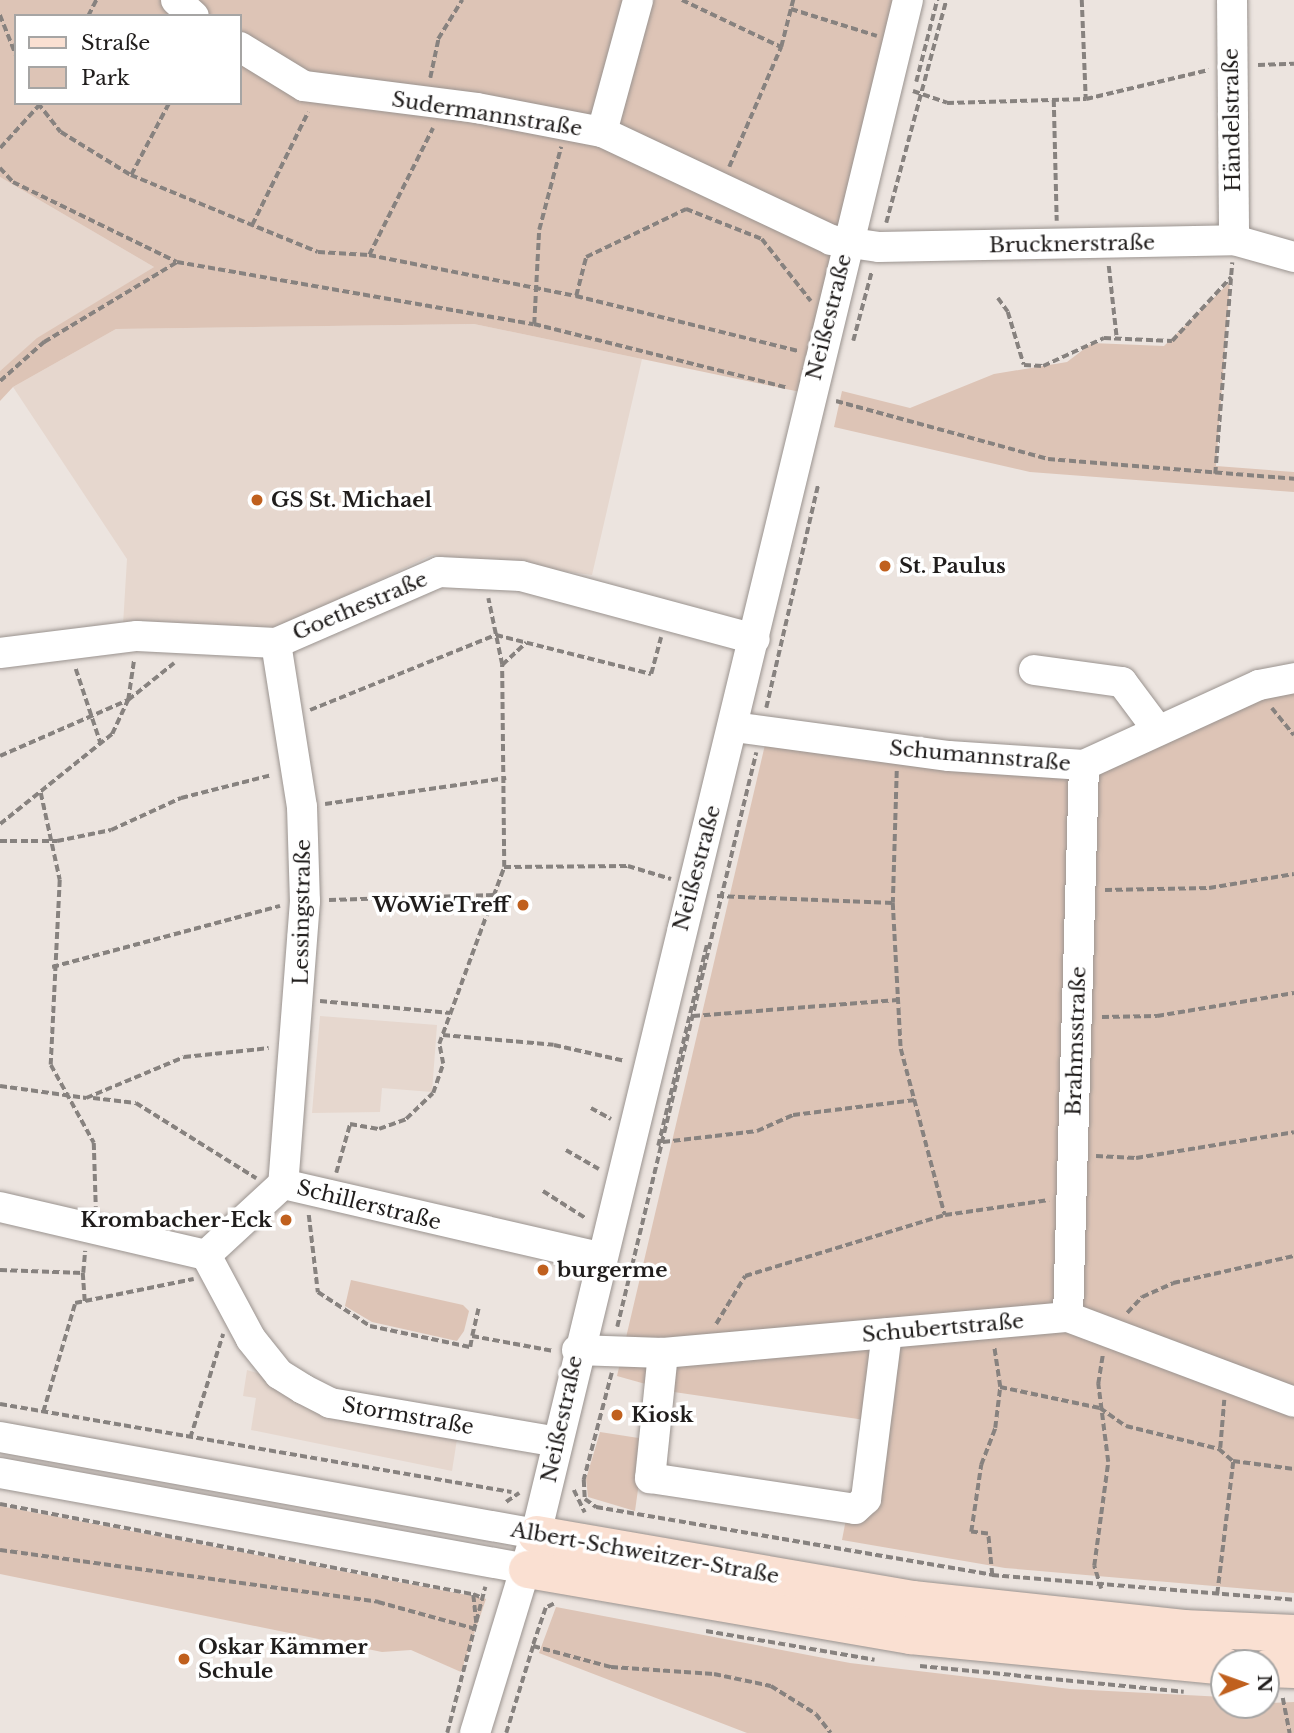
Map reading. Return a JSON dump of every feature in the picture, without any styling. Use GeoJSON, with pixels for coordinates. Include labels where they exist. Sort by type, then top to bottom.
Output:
{"type":"FeatureCollection","features":[{"type":"Feature","properties":{"kind":"main road","name":"Albert-Schweitzer-Straße"},"geometry":{"type":"LineString","coordinates":[[536,1534],[912,1599],[1183,1628],[1294,1633]]}},
{"type":"Feature","properties":{"kind":"main road","name":"Albert-Schweitzer-Straße"},"geometry":{"type":"LineString","coordinates":[[527,1569],[910,1635],[1210,1665]]}},
{"type":"Feature","properties":{"kind":"street"},"geometry":{"type":"LineString","coordinates":[[176,0],[192,14]]}},
{"type":"Feature","properties":{"kind":"street"},"geometry":{"type":"LineString","coordinates":[[602,132],[638,0]]}},
{"type":"Feature","properties":{"kind":"street","name":"Neißestraße"},"geometry":{"type":"LineString","coordinates":[[475,1733],[536,1534],[557,1442],[567,1351],[600,1257],[748,729],[755,639],[908,0]]}},
{"type":"Feature","properties":{"kind":"street","name":"Händelstraße"},"geometry":{"type":"LineString","coordinates":[[1232,0],[1234,240]]}},
{"type":"Feature","properties":{"kind":"street","name":"Sudermannstraße"},"geometry":{"type":"LineString","coordinates":[[242,48],[304,86],[435,103],[602,132],[720,188],[848,242]]}},
{"type":"Feature","properties":{"kind":"street","name":"Brucknerstraße"},"geometry":{"type":"LineString","coordinates":[[848,242],[879,247],[1234,240],[1294,257]]}},
{"type":"Feature","properties":{"kind":"street","name":"Goethestraße"},"geometry":{"type":"LineString","coordinates":[[0,653],[137,636],[205,637],[276,643],[439,572],[521,576],[755,639]]}},
{"type":"Feature","properties":{"kind":"street","name":"Lessingstraße"},"geometry":{"type":"LineString","coordinates":[[276,643],[298,768],[302,807],[305,901],[295,1049],[298,1190]]}},
{"type":"Feature","properties":{"kind":"street"},"geometry":{"type":"LineString","coordinates":[[1034,670],[1122,682],[1157,729]]}},
{"type":"Feature","properties":{"kind":"street","name":"Schumannstraße"},"geometry":{"type":"LineString","coordinates":[[748,729],[898,749],[1084,765],[1157,729],[1259,685],[1294,678]]}},
{"type":"Feature","properties":{"kind":"street","name":"Brahmsstraße"},"geometry":{"type":"LineString","coordinates":[[1068,1317],[1084,765]]}},
{"type":"Feature","properties":{"kind":"street","name":"Schillerstraße"},"geometry":{"type":"LineString","coordinates":[[211,1265],[298,1190],[600,1257]]}},
{"type":"Feature","properties":{"kind":"street"},"geometry":{"type":"LineString","coordinates":[[0,1207],[92,1229],[211,1265]]}},
{"type":"Feature","properties":{"kind":"street","name":"Stormstraße"},"geometry":{"type":"LineString","coordinates":[[211,1265],[240,1320],[279,1374],[330,1403],[557,1442]]}},
{"type":"Feature","properties":{"kind":"street","name":"Schubertstraße"},"geometry":{"type":"LineString","coordinates":[[567,1351],[663,1353],[1068,1317],[1294,1402]]}},
{"type":"Feature","properties":{"kind":"street"},"geometry":{"type":"LineString","coordinates":[[663,1353],[650,1478],[855,1509],[866,1499],[887,1333]]}},
{"type":"Feature","properties":{"kind":"street","name":"Albert-Schweitzer-Straße"},"geometry":{"type":"LineString","coordinates":[[0,1437],[536,1534]]}},
{"type":"Feature","properties":{"kind":"street","name":"Albert-Schweitzer-Straße"},"geometry":{"type":"LineString","coordinates":[[0,1473],[527,1569]]}},
{"type":"Feature","properties":{"kind":"path"},"geometry":{"type":"LineString","coordinates":[[369,255],[435,103],[438,39],[462,0]]}},
{"type":"Feature","properties":{"kind":"path"},"geometry":{"type":"LineString","coordinates":[[682,0],[781,47]]}},
{"type":"Feature","properties":{"kind":"path"},"geometry":{"type":"LineString","coordinates":[[720,188],[781,47],[793,0]]}},
{"type":"Feature","properties":{"kind":"path"},"geometry":{"type":"LineString","coordinates":[[850,351],[946,0]]}},
{"type":"Feature","properties":{"kind":"path"},"geometry":{"type":"LineString","coordinates":[[1082,0],[1086,99]]}},
{"type":"Feature","properties":{"kind":"path"},"geometry":{"type":"LineString","coordinates":[[791,9],[879,36]]}},
{"type":"Feature","properties":{"kind":"path"},"geometry":{"type":"LineString","coordinates":[[0,15],[14,50]]}},
{"type":"Feature","properties":{"kind":"path"},"geometry":{"type":"LineString","coordinates":[[913,91],[947,103],[1086,99],[1231,65],[1294,64]]}},
{"type":"Feature","properties":{"kind":"path"},"geometry":{"type":"LineString","coordinates":[[252,225],[320,88]]}},
{"type":"Feature","properties":{"kind":"path"},"geometry":{"type":"LineString","coordinates":[[1054,100],[1058,244]]}},
{"type":"Feature","properties":{"kind":"path"},"geometry":{"type":"LineString","coordinates":[[0,148],[39,105]]}},
{"type":"Feature","properties":{"kind":"path"},"geometry":{"type":"LineString","coordinates":[[41,105],[61,132],[131,175],[318,252],[369,255],[576,296],[803,353]]}},
{"type":"Feature","properties":{"kind":"path"},"geometry":{"type":"LineString","coordinates":[[131,175],[168,105]]}},
{"type":"Feature","properties":{"kind":"path"},"geometry":{"type":"LineString","coordinates":[[534,324],[539,230],[567,124]]}},
{"type":"Feature","properties":{"kind":"path"},"geometry":{"type":"LineString","coordinates":[[0,168],[13,182],[177,262],[534,324],[791,389]]}},
{"type":"Feature","properties":{"kind":"path"},"geometry":{"type":"LineString","coordinates":[[576,296],[586,257],[686,209],[762,239],[814,302]]}},
{"type":"Feature","properties":{"kind":"path"},"geometry":{"type":"LineString","coordinates":[[1215,474],[1234,240]]}},
{"type":"Feature","properties":{"kind":"path"},"geometry":{"type":"LineString","coordinates":[[1107,243],[1117,338]]}},
{"type":"Feature","properties":{"kind":"path"},"geometry":{"type":"LineString","coordinates":[[0,381],[44,342],[177,262]]}},
{"type":"Feature","properties":{"kind":"path"},"geometry":{"type":"LineString","coordinates":[[998,298],[1009,312],[1024,365],[1067,359],[1091,341],[1117,338],[1172,341],[1231,277]]}},
{"type":"Feature","properties":{"kind":"path"},"geometry":{"type":"LineString","coordinates":[[834,414],[834,401],[840,388]]}},
{"type":"Feature","properties":{"kind":"path"},"geometry":{"type":"LineString","coordinates":[[834,401],[1048,459],[1294,479]]}},
{"type":"Feature","properties":{"kind":"path"},"geometry":{"type":"LineString","coordinates":[[820,476],[748,729],[719,896],[617,1319],[615,1352],[584,1480],[590,1504],[992,1575],[1294,1600]]}},
{"type":"Feature","properties":{"kind":"path"},"geometry":{"type":"LineString","coordinates":[[478,1308],[470,1347],[370,1326],[318,1292],[298,1190],[350,1124],[379,1129],[407,1119],[433,1093],[441,1077],[443,1035],[504,867],[506,778],[502,666],[483,574]]}},
{"type":"Feature","properties":{"kind":"path"},"geometry":{"type":"LineString","coordinates":[[290,719],[496,635],[651,674],[667,614]]}},
{"type":"Feature","properties":{"kind":"path"},"geometry":{"type":"LineString","coordinates":[[0,824],[101,744],[128,700],[137,636]]}},
{"type":"Feature","properties":{"kind":"path"},"geometry":{"type":"LineString","coordinates":[[0,756],[128,700],[205,637]]}},
{"type":"Feature","properties":{"kind":"path"},"geometry":{"type":"LineString","coordinates":[[502,666],[526,643]]}},
{"type":"Feature","properties":{"kind":"path"},"geometry":{"type":"LineString","coordinates":[[66,644],[95,715],[101,744]]}},
{"type":"Feature","properties":{"kind":"path"},"geometry":{"type":"LineString","coordinates":[[1259,685],[1294,735]]}},
{"type":"Feature","properties":{"kind":"path"},"geometry":{"type":"LineString","coordinates":[[898,749],[893,903],[897,1000],[915,1100],[945,1215]]}},
{"type":"Feature","properties":{"kind":"path"},"geometry":{"type":"LineString","coordinates":[[0,841],[57,841],[111,830],[181,798],[298,768]]}},
{"type":"Feature","properties":{"kind":"path"},"geometry":{"type":"LineString","coordinates":[[302,807],[506,778]]}},
{"type":"Feature","properties":{"kind":"path"},"geometry":{"type":"LineString","coordinates":[[41,793],[57,841],[60,917],[52,967],[51,1065],[94,1143],[92,1229],[83,1273],[85,1302]]}},
{"type":"Feature","properties":{"kind":"path"},"geometry":{"type":"LineString","coordinates":[[504,867],[628,866],[672,879]]}},
{"type":"Feature","properties":{"kind":"path"},"geometry":{"type":"LineString","coordinates":[[1081,888],[1209,888],[1294,874]]}},
{"type":"Feature","properties":{"kind":"path"},"geometry":{"type":"LineString","coordinates":[[52,967],[195,924],[305,901],[495,895]]}},
{"type":"Feature","properties":{"kind":"path"},"geometry":{"type":"LineString","coordinates":[[719,896],[893,903]]}},
{"type":"Feature","properties":{"kind":"path"},"geometry":{"type":"LineString","coordinates":[[1077,1017],[1157,1016],[1294,993]]}},
{"type":"Feature","properties":{"kind":"path"},"geometry":{"type":"LineString","coordinates":[[300,999],[450,1013]]}},
{"type":"Feature","properties":{"kind":"path"},"geometry":{"type":"LineString","coordinates":[[692,1016],[897,1000]]}},
{"type":"Feature","properties":{"kind":"path"},"geometry":{"type":"LineString","coordinates":[[443,1035],[554,1045],[627,1061]]}},
{"type":"Feature","properties":{"kind":"path"},"geometry":{"type":"LineString","coordinates":[[0,1086],[69,1101],[86,1098],[184,1057],[223,1048],[295,1049]]}},
{"type":"Feature","properties":{"kind":"path"},"geometry":{"type":"LineString","coordinates":[[86,1098],[136,1103],[298,1190]]}},
{"type":"Feature","properties":{"kind":"path"},"geometry":{"type":"LineString","coordinates":[[661,1142],[757,1131],[793,1115],[915,1100]]}},
{"type":"Feature","properties":{"kind":"path"},"geometry":{"type":"LineString","coordinates":[[592,1108],[613,1120]]}},
{"type":"Feature","properties":{"kind":"path"},"geometry":{"type":"LineString","coordinates":[[1073,1155],[1136,1158],[1294,1132]]}},
{"type":"Feature","properties":{"kind":"path"},"geometry":{"type":"LineString","coordinates":[[566,1150],[601,1170]]}},
{"type":"Feature","properties":{"kind":"path"},"geometry":{"type":"LineString","coordinates":[[543,1191],[589,1220]]}},
{"type":"Feature","properties":{"kind":"path"},"geometry":{"type":"LineString","coordinates":[[715,1325],[745,1276],[945,1215],[1072,1196]]}},
{"type":"Feature","properties":{"kind":"path"},"geometry":{"type":"LineString","coordinates":[[1101,1594],[1102,1586],[1094,1566],[1108,1437],[1100,1408],[1108,1333],[1142,1297],[1173,1283],[1294,1256]]}},
{"type":"Feature","properties":{"kind":"path"},"geometry":{"type":"LineString","coordinates":[[43,1412],[75,1303],[211,1265]]}},
{"type":"Feature","properties":{"kind":"path"},"geometry":{"type":"LineString","coordinates":[[0,1270],[83,1273]]}},
{"type":"Feature","properties":{"kind":"path"},"geometry":{"type":"LineString","coordinates":[[190,1438],[219,1338],[240,1320]]}},
{"type":"Feature","properties":{"kind":"path"},"geometry":{"type":"LineString","coordinates":[[990,1582],[992,1575],[988,1534],[971,1532],[1000,1387],[993,1324]]}},
{"type":"Feature","properties":{"kind":"path"},"geometry":{"type":"LineString","coordinates":[[472,1336],[567,1351]]}},
{"type":"Feature","properties":{"kind":"path"},"geometry":{"type":"LineString","coordinates":[[1219,1449],[1226,1377]]}},
{"type":"Feature","properties":{"kind":"path"},"geometry":{"type":"LineString","coordinates":[[1000,1387],[1100,1408],[1126,1426],[1219,1449],[1233,1461],[1294,1469]]}},
{"type":"Feature","properties":{"kind":"path"},"geometry":{"type":"LineString","coordinates":[[0,1404],[511,1492]]}},
{"type":"Feature","properties":{"kind":"path"},"geometry":{"type":"LineString","coordinates":[[1216,1602],[1233,1461]]}},
{"type":"Feature","properties":{"kind":"path"},"geometry":{"type":"LineString","coordinates":[[574,1496],[593,1517]]}},
{"type":"Feature","properties":{"kind":"path"},"geometry":{"type":"LineString","coordinates":[[0,1504],[483,1598],[447,1733]]}},
{"type":"Feature","properties":{"kind":"path"},"geometry":{"type":"LineString","coordinates":[[0,1550],[378,1602],[476,1629]]}},
{"type":"Feature","properties":{"kind":"path"},"geometry":{"type":"LineString","coordinates":[[814,1554],[990,1582],[1114,1595]]}},
{"type":"Feature","properties":{"kind":"path"},"geometry":{"type":"LineString","coordinates":[[473,1594],[476,1629]]}},
{"type":"Feature","properties":{"kind":"path"},"geometry":{"type":"LineString","coordinates":[[1139,1597],[1294,1608]]}},
{"type":"Feature","properties":{"kind":"path"},"geometry":{"type":"LineString","coordinates":[[506,1733],[546,1608]]}},
{"type":"Feature","properties":{"kind":"path"},"geometry":{"type":"LineString","coordinates":[[533,1646],[611,1667],[714,1674],[771,1686],[816,1714],[831,1733]]}},
{"type":"Feature","properties":{"kind":"path"},"geometry":{"type":"LineString","coordinates":[[1281,1678],[1290,1733]]}},
{"type":"Feature","properties":{"kind":"shaded area"},"geometry":{"type":"Polygon","coordinates":[[[0,177],[154,267],[37,339],[0,371],[0,177]]]}},
{"type":"Feature","properties":{"kind":"shaded area"},"geometry":{"type":"Polygon","coordinates":[[[474,324],[642,359],[592,575],[432,555],[271,631],[123,625],[127,559],[13,387],[116,329],[474,324]]]}},
{"type":"Feature","properties":{"kind":"shaded area"},"geometry":{"type":"Polygon","coordinates":[[[320,1016],[437,1025],[432,1092],[382,1088],[380,1112],[312,1113],[320,1016]]]}},
{"type":"Feature","properties":{"kind":"shaded area"},"geometry":{"type":"Polygon","coordinates":[[[247,1370],[458,1433],[452,1471],[251,1430],[256,1398],[243,1396],[247,1370]]]}},
{"type":"Feature","properties":{"kind":"green space"},"geometry":{"type":"Polygon","coordinates":[[[0,0],[908,0],[810,394],[474,324],[116,329],[13,387],[0,401],[0,371],[37,338],[154,267],[0,177],[0,0]]]}},
{"type":"Feature","properties":{"kind":"green space"},"geometry":{"type":"Polygon","coordinates":[[[1230,282],[1216,466],[1294,472],[1294,492],[1030,472],[834,427],[842,391],[910,408],[994,374],[1067,362],[1092,343],[1164,346],[1230,282]]]}},
{"type":"Feature","properties":{"kind":"green space"},"geometry":{"type":"Polygon","coordinates":[[[1294,678],[1294,1593],[1005,1568],[842,1540],[865,1420],[674,1392],[617,1376],[768,732],[1084,765],[1294,678]]]}},
{"type":"Feature","properties":{"kind":"green space"},"geometry":{"type":"Polygon","coordinates":[[[351,1280],[463,1305],[469,1311],[464,1331],[457,1341],[372,1322],[345,1306],[351,1280]]]}},
{"type":"Feature","properties":{"kind":"green space"},"geometry":{"type":"Polygon","coordinates":[[[600,1432],[645,1439],[635,1511],[588,1497],[586,1479],[600,1432]]]}},
{"type":"Feature","properties":{"kind":"green space"},"geometry":{"type":"Polygon","coordinates":[[[0,1506],[486,1599],[461,1672],[411,1650],[382,1652],[0,1574],[0,1506]]]}},
{"type":"Feature","properties":{"kind":"green space"},"geometry":{"type":"Polygon","coordinates":[[[556,1607],[850,1663],[1070,1689],[1210,1696],[1210,1719],[1280,1719],[1280,1703],[1294,1702],[1294,1733],[747,1733],[539,1653],[556,1607]]]}},
{"type":"Feature","properties":{"kind":"place","name":"GS St. Michael"},"geometry":{"type":"Point","coordinates":[257,500]}},
{"type":"Feature","properties":{"kind":"place","name":"St. Paulus"},"geometry":{"type":"Point","coordinates":[885,566]}},
{"type":"Feature","properties":{"kind":"place","name":"WoWieTreff"},"geometry":{"type":"Point","coordinates":[523,905]}},
{"type":"Feature","properties":{"kind":"place","name":"Krombacher-Eck"},"geometry":{"type":"Point","coordinates":[286,1220]}},
{"type":"Feature","properties":{"kind":"place","name":"burgerme"},"geometry":{"type":"Point","coordinates":[543,1270]}},
{"type":"Feature","properties":{"kind":"place","name":"Kiosk"},"geometry":{"type":"Point","coordinates":[617,1415]}},
{"type":"Feature","properties":{"kind":"place","name":"Oskar Kämmer Schule"},"geometry":{"type":"Point","coordinates":[184,1659]}}]}
